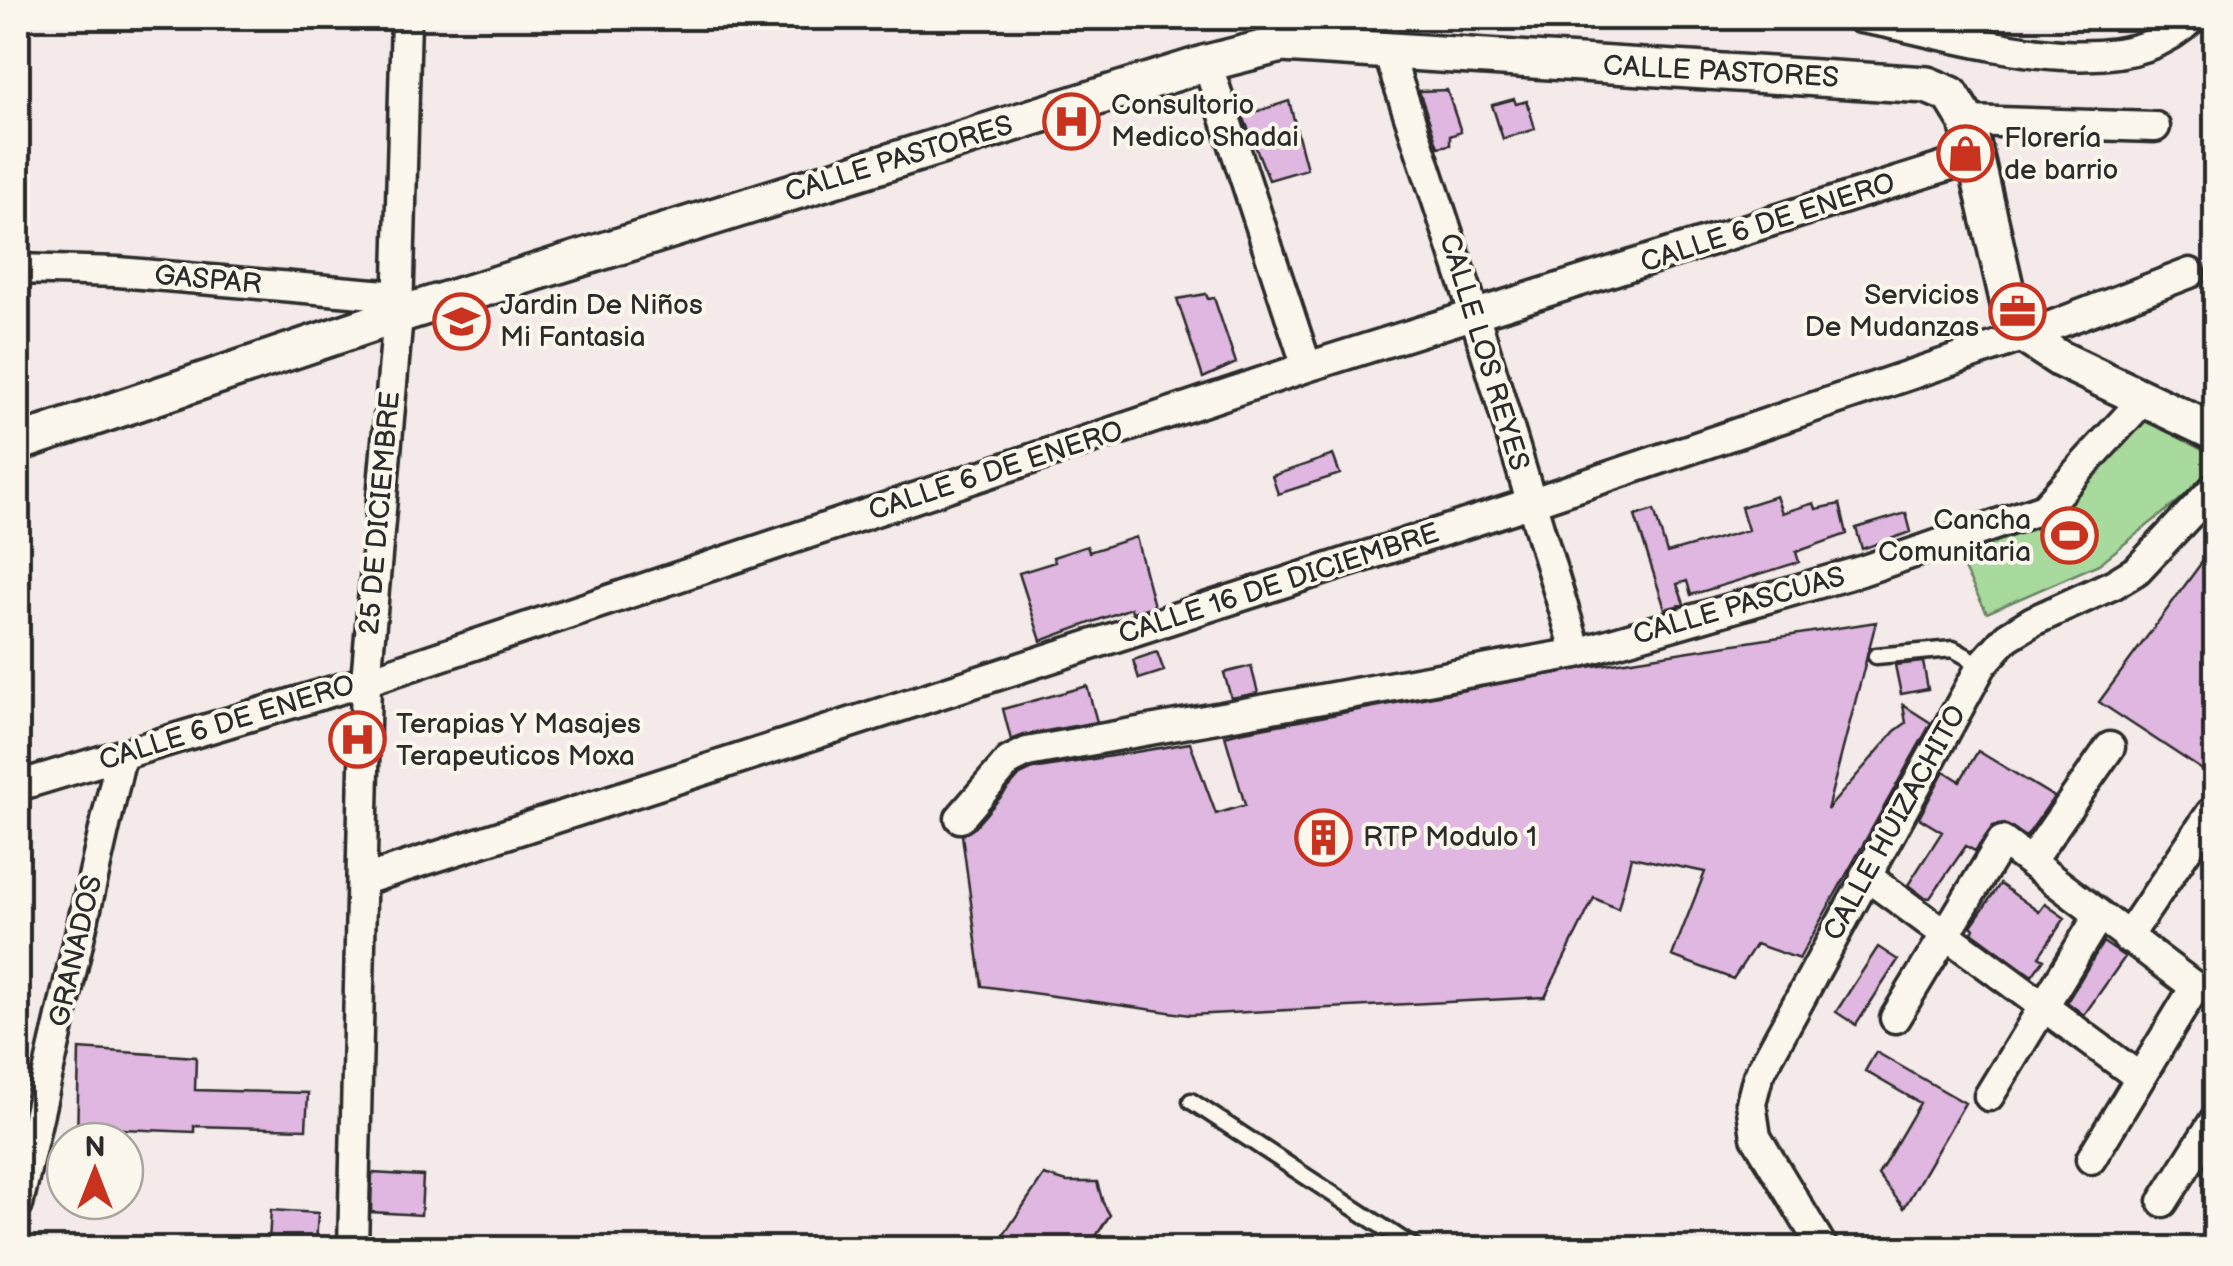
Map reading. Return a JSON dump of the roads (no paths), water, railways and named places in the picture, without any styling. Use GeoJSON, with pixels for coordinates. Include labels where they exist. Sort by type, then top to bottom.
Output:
{"type":"FeatureCollection","features":[{"type":"Feature","properties":{"kind":"street","name":"25 DE DICIEMBRE"},"geometry":{"type":"LineString","coordinates":[[353,1248],[366,681],[398,306],[406,18]]}},
{"type":"Feature","properties":{"kind":"street"},"geometry":{"type":"LineString","coordinates":[[1860,18],[2041,53],[2095,56],[2143,47],[2192,18]]}},
{"type":"Feature","properties":{"kind":"street","name":"CALLE PASTORES"},"geometry":{"type":"LineString","coordinates":[[18,443],[398,306],[1254,49],[1282,44],[1927,85],[1950,95],[1966,121]]}},
{"type":"Feature","properties":{"kind":"street","name":"CALLE LOS REYES"},"geometry":{"type":"LineString","coordinates":[[1388,52],[1474,316],[1576,652]]}},
{"type":"Feature","properties":{"kind":"street"},"geometry":{"type":"LineString","coordinates":[[1207,64],[1308,367]]}},
{"type":"Feature","properties":{"kind":"street"},"geometry":{"type":"LineString","coordinates":[[2154,127],[1966,121],[2012,316],[2025,336],[2060,359],[2216,433]]}},
{"type":"Feature","properties":{"kind":"street","name":"CALLE 6 DE ENERO"},"geometry":{"type":"LineString","coordinates":[[18,786],[366,681],[1308,367],[1976,157]]}},
{"type":"Feature","properties":{"kind":"street","name":"GASPAR"},"geometry":{"type":"LineString","coordinates":[[18,269],[118,272],[398,306]]}},
{"type":"Feature","properties":{"kind":"street","name":"CALLE 16 DE DICIEMBRE"},"geometry":{"type":"LineString","coordinates":[[364,880],[1530,503],[2025,336],[2190,273]]}},
{"type":"Feature","properties":{"kind":"street","name":"CALLE PASCUAS"},"geometry":{"type":"LineString","coordinates":[[960,818],[1009,761],[1027,752],[1576,652],[1861,572],[2044,508],[2144,398]]}},
{"type":"Feature","properties":{"kind":"street","name":"CALLE HUIZACHITO"},"geometry":{"type":"LineString","coordinates":[[1823,1248],[1756,1137],[1751,1102],[1758,1076],[1982,665],[2007,638],[2033,621],[2137,570],[2216,486]]}},
{"type":"Feature","properties":{"kind":"street"},"geometry":{"type":"LineString","coordinates":[[2030,862],[2110,747]]}},
{"type":"Feature","properties":{"kind":"street","name":"GRANADOS"},"geometry":{"type":"LineString","coordinates":[[18,1204],[121,756]]}},
{"type":"Feature","properties":{"kind":"street"},"geometry":{"type":"LineString","coordinates":[[2127,938],[2212,812]]}},
{"type":"Feature","properties":{"kind":"street"},"geometry":{"type":"LineString","coordinates":[[1895,1018],[2002,841],[2194,987],[2091,1159]]}},
{"type":"Feature","properties":{"kind":"street"},"geometry":{"type":"LineString","coordinates":[[1865,876],[2044,1008],[2132,1088]]}},
{"type":"Feature","properties":{"kind":"street"},"geometry":{"type":"LineString","coordinates":[[1989,1096],[2098,917]]}},
{"type":"Feature","properties":{"kind":"street"},"geometry":{"type":"LineString","coordinates":[[2163,1202],[2216,1118]]}},
{"type":"Feature","properties":{"kind":"lane"},"geometry":{"type":"LineString","coordinates":[[1876,656],[1952,649],[1982,665]]}},
{"type":"Feature","properties":{"kind":"lane"},"geometry":{"type":"LineString","coordinates":[[1191,1101],[1415,1248]]}},
{"type":"Feature","properties":{"kind":"place","name":"Consultorio Medico Shadai"},"geometry":{"type":"Point","coordinates":[1072,121]}},
{"type":"Feature","properties":{"kind":"place","name":"Florería de barrio"},"geometry":{"type":"Point","coordinates":[1965,154]}},
{"type":"Feature","properties":{"kind":"place","name":"Servicios De Mudanzas"},"geometry":{"type":"Point","coordinates":[2018,311]}},
{"type":"Feature","properties":{"kind":"place","name":"Jardin De Niños Mi Fantasia"},"geometry":{"type":"Point","coordinates":[461,321]}},
{"type":"Feature","properties":{"kind":"place","name":"Cancha Comunitaria"},"geometry":{"type":"Point","coordinates":[2070,536]}},
{"type":"Feature","properties":{"kind":"place","name":"Terapias Y Masajes Terapeuticos Moxa"},"geometry":{"type":"Point","coordinates":[357,740]}},
{"type":"Feature","properties":{"kind":"place","name":"RTP Modulo 1"},"geometry":{"type":"Point","coordinates":[1324,837]}}]}
